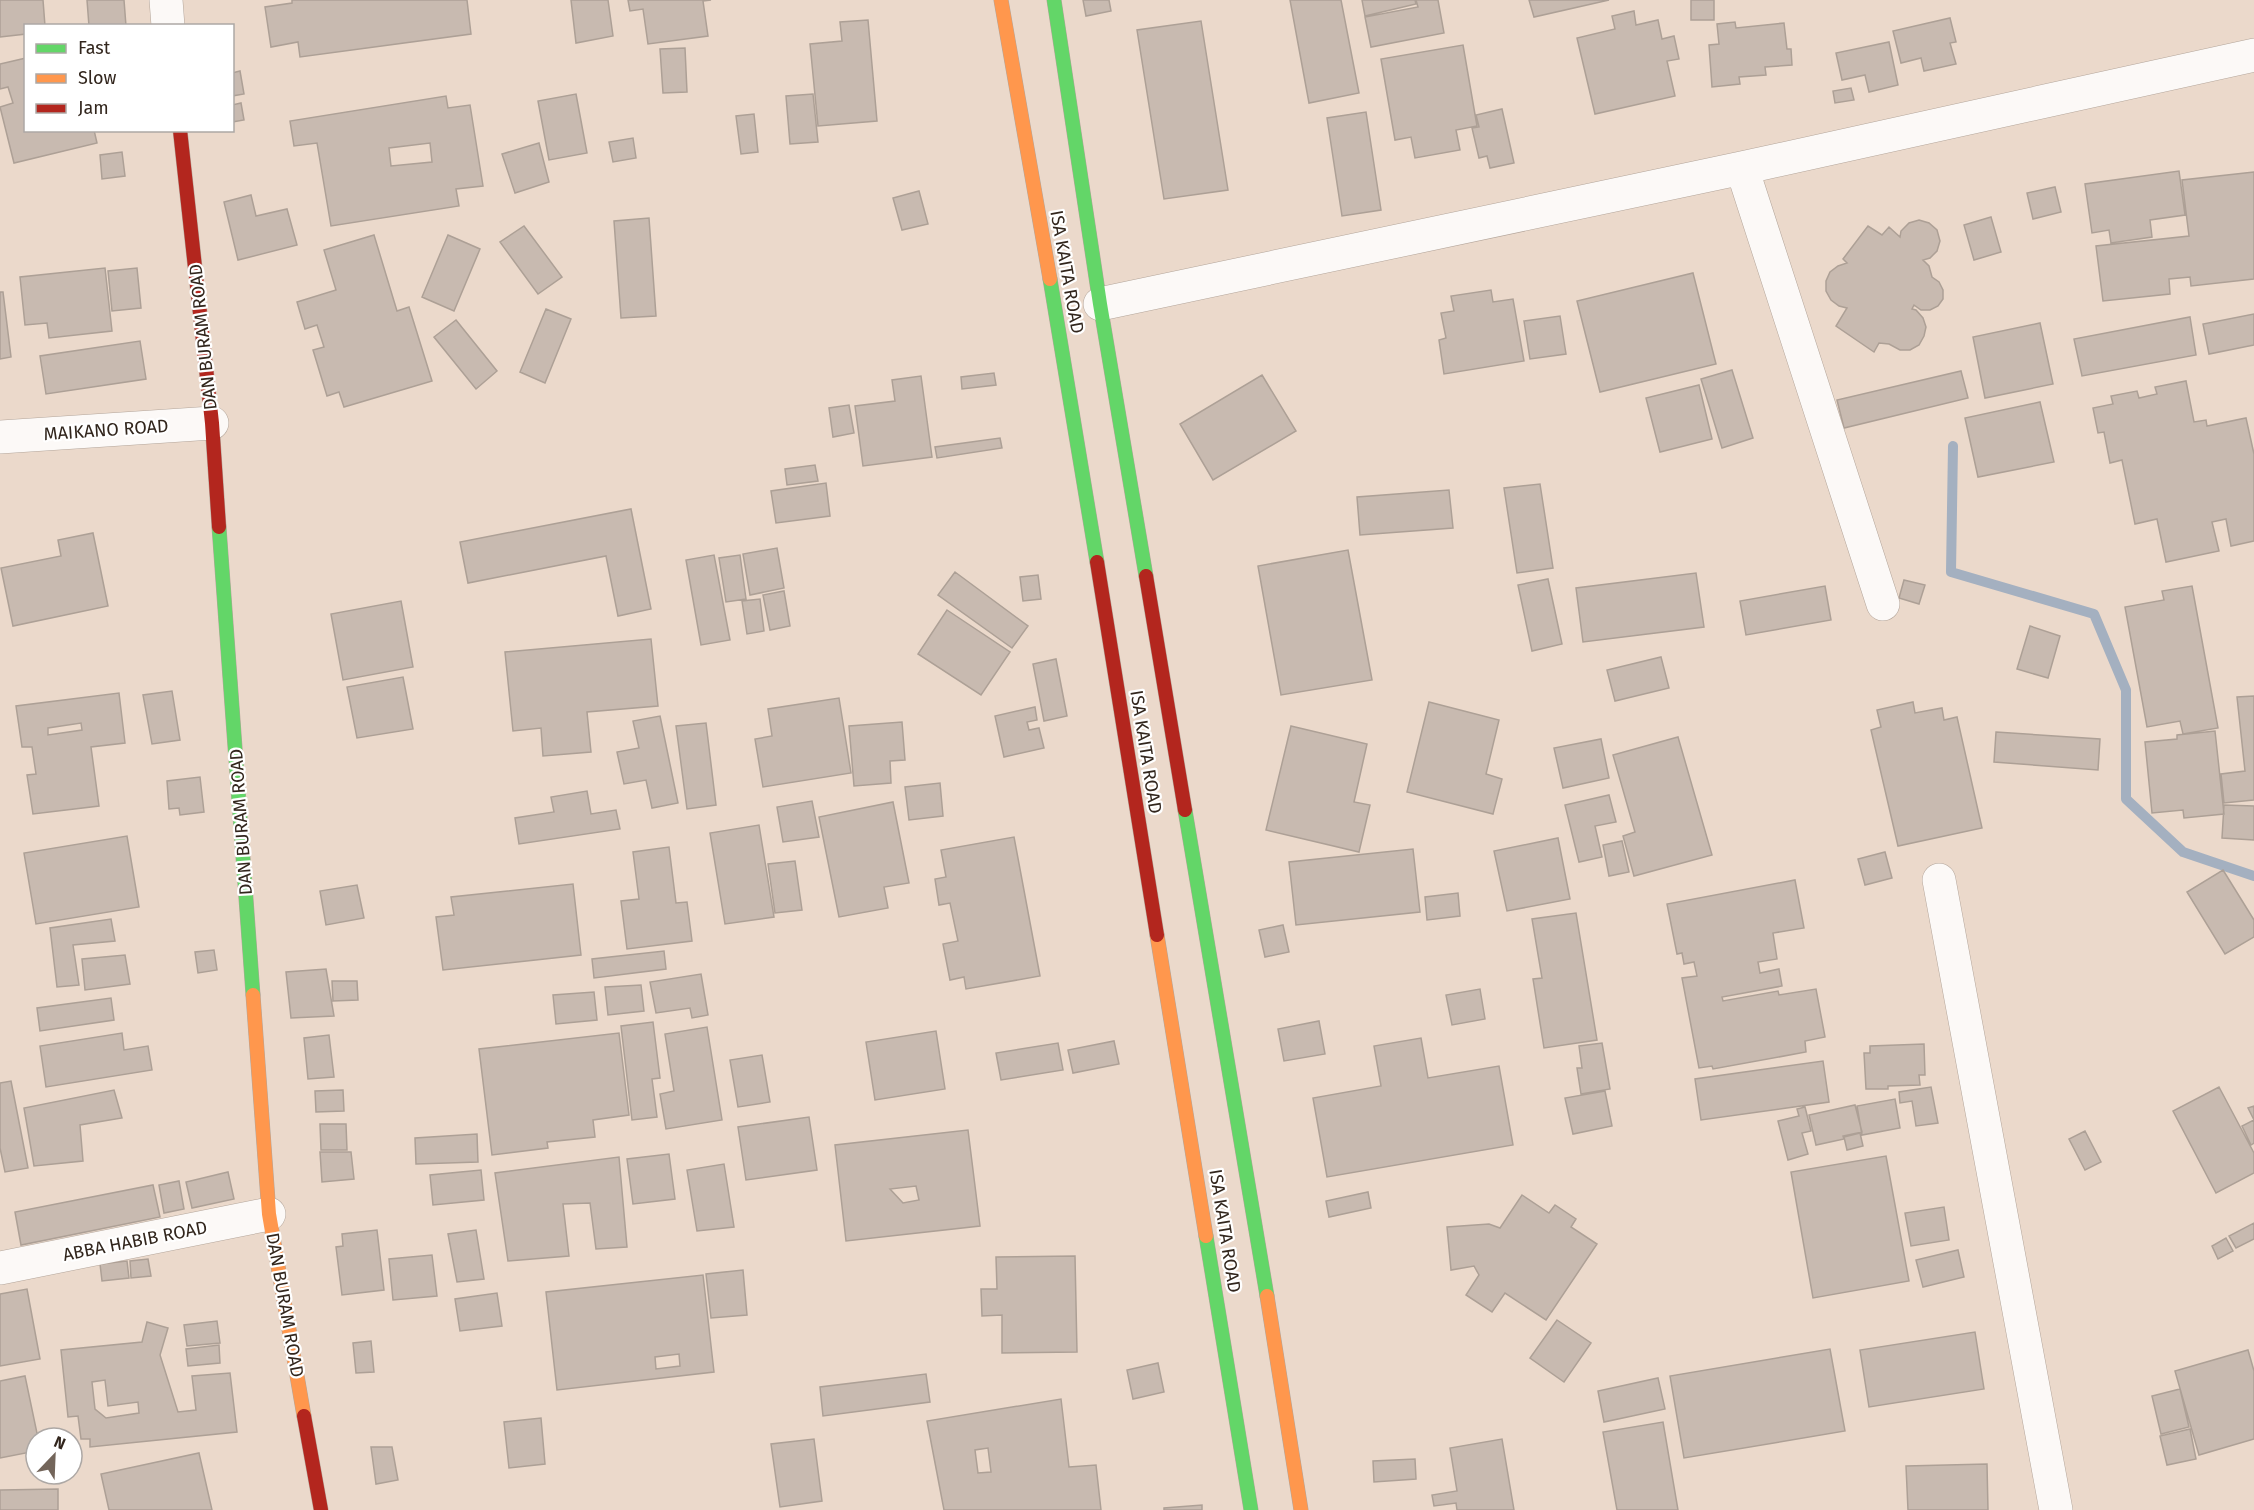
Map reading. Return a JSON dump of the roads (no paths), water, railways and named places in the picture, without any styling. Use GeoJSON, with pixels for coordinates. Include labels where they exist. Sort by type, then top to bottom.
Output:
{"type":"FeatureCollection","features":[{"type":"Feature","properties":{"kind":"main road","name":"ISA KAITA ROAD"},"geometry":{"type":"LineString","coordinates":[[1001,0],[1245,1431],[1251,1510]]}},
{"type":"Feature","properties":{"kind":"main road","name":"ISA KAITA ROAD"},"geometry":{"type":"LineString","coordinates":[[1054,0],[1100,304],[1289,1425],[1301,1510]]}},
{"type":"Feature","properties":{"kind":"main road","name":"DAN BURAM ROAD"},"geometry":{"type":"LineString","coordinates":[[180,132],[212,423],[269,1214],[321,1510]]}},
{"type":"Feature","properties":{"kind":"main road"},"geometry":{"type":"LineString","coordinates":[[1269,1428],[1289,1425]]}},
{"type":"Feature","properties":{"kind":"street"},"geometry":{"type":"LineString","coordinates":[[165,0],[168,24]]}},
{"type":"Feature","properties":{"kind":"street"},"geometry":{"type":"LineString","coordinates":[[1100,304],[1742,168],[2254,55]]}},
{"type":"Feature","properties":{"kind":"street"},"geometry":{"type":"LineString","coordinates":[[1742,168],[1883,604]]}},
{"type":"Feature","properties":{"kind":"street","name":"MAIKANO ROAD"},"geometry":{"type":"LineString","coordinates":[[0,437],[212,423]]}},
{"type":"Feature","properties":{"kind":"street"},"geometry":{"type":"LineString","coordinates":[[1939,880],[2056,1510]]}},
{"type":"Feature","properties":{"kind":"street","name":"ABBA HABIB ROAD"},"geometry":{"type":"LineString","coordinates":[[0,1268],[269,1214]]}},
{"type":"Feature","properties":{"kind":"waterway"},"geometry":{"type":"LineString","coordinates":[[1953,446],[1951,572],[2094,614],[2126,690],[2126,799],[2183,852],[2254,876]]}}]}
